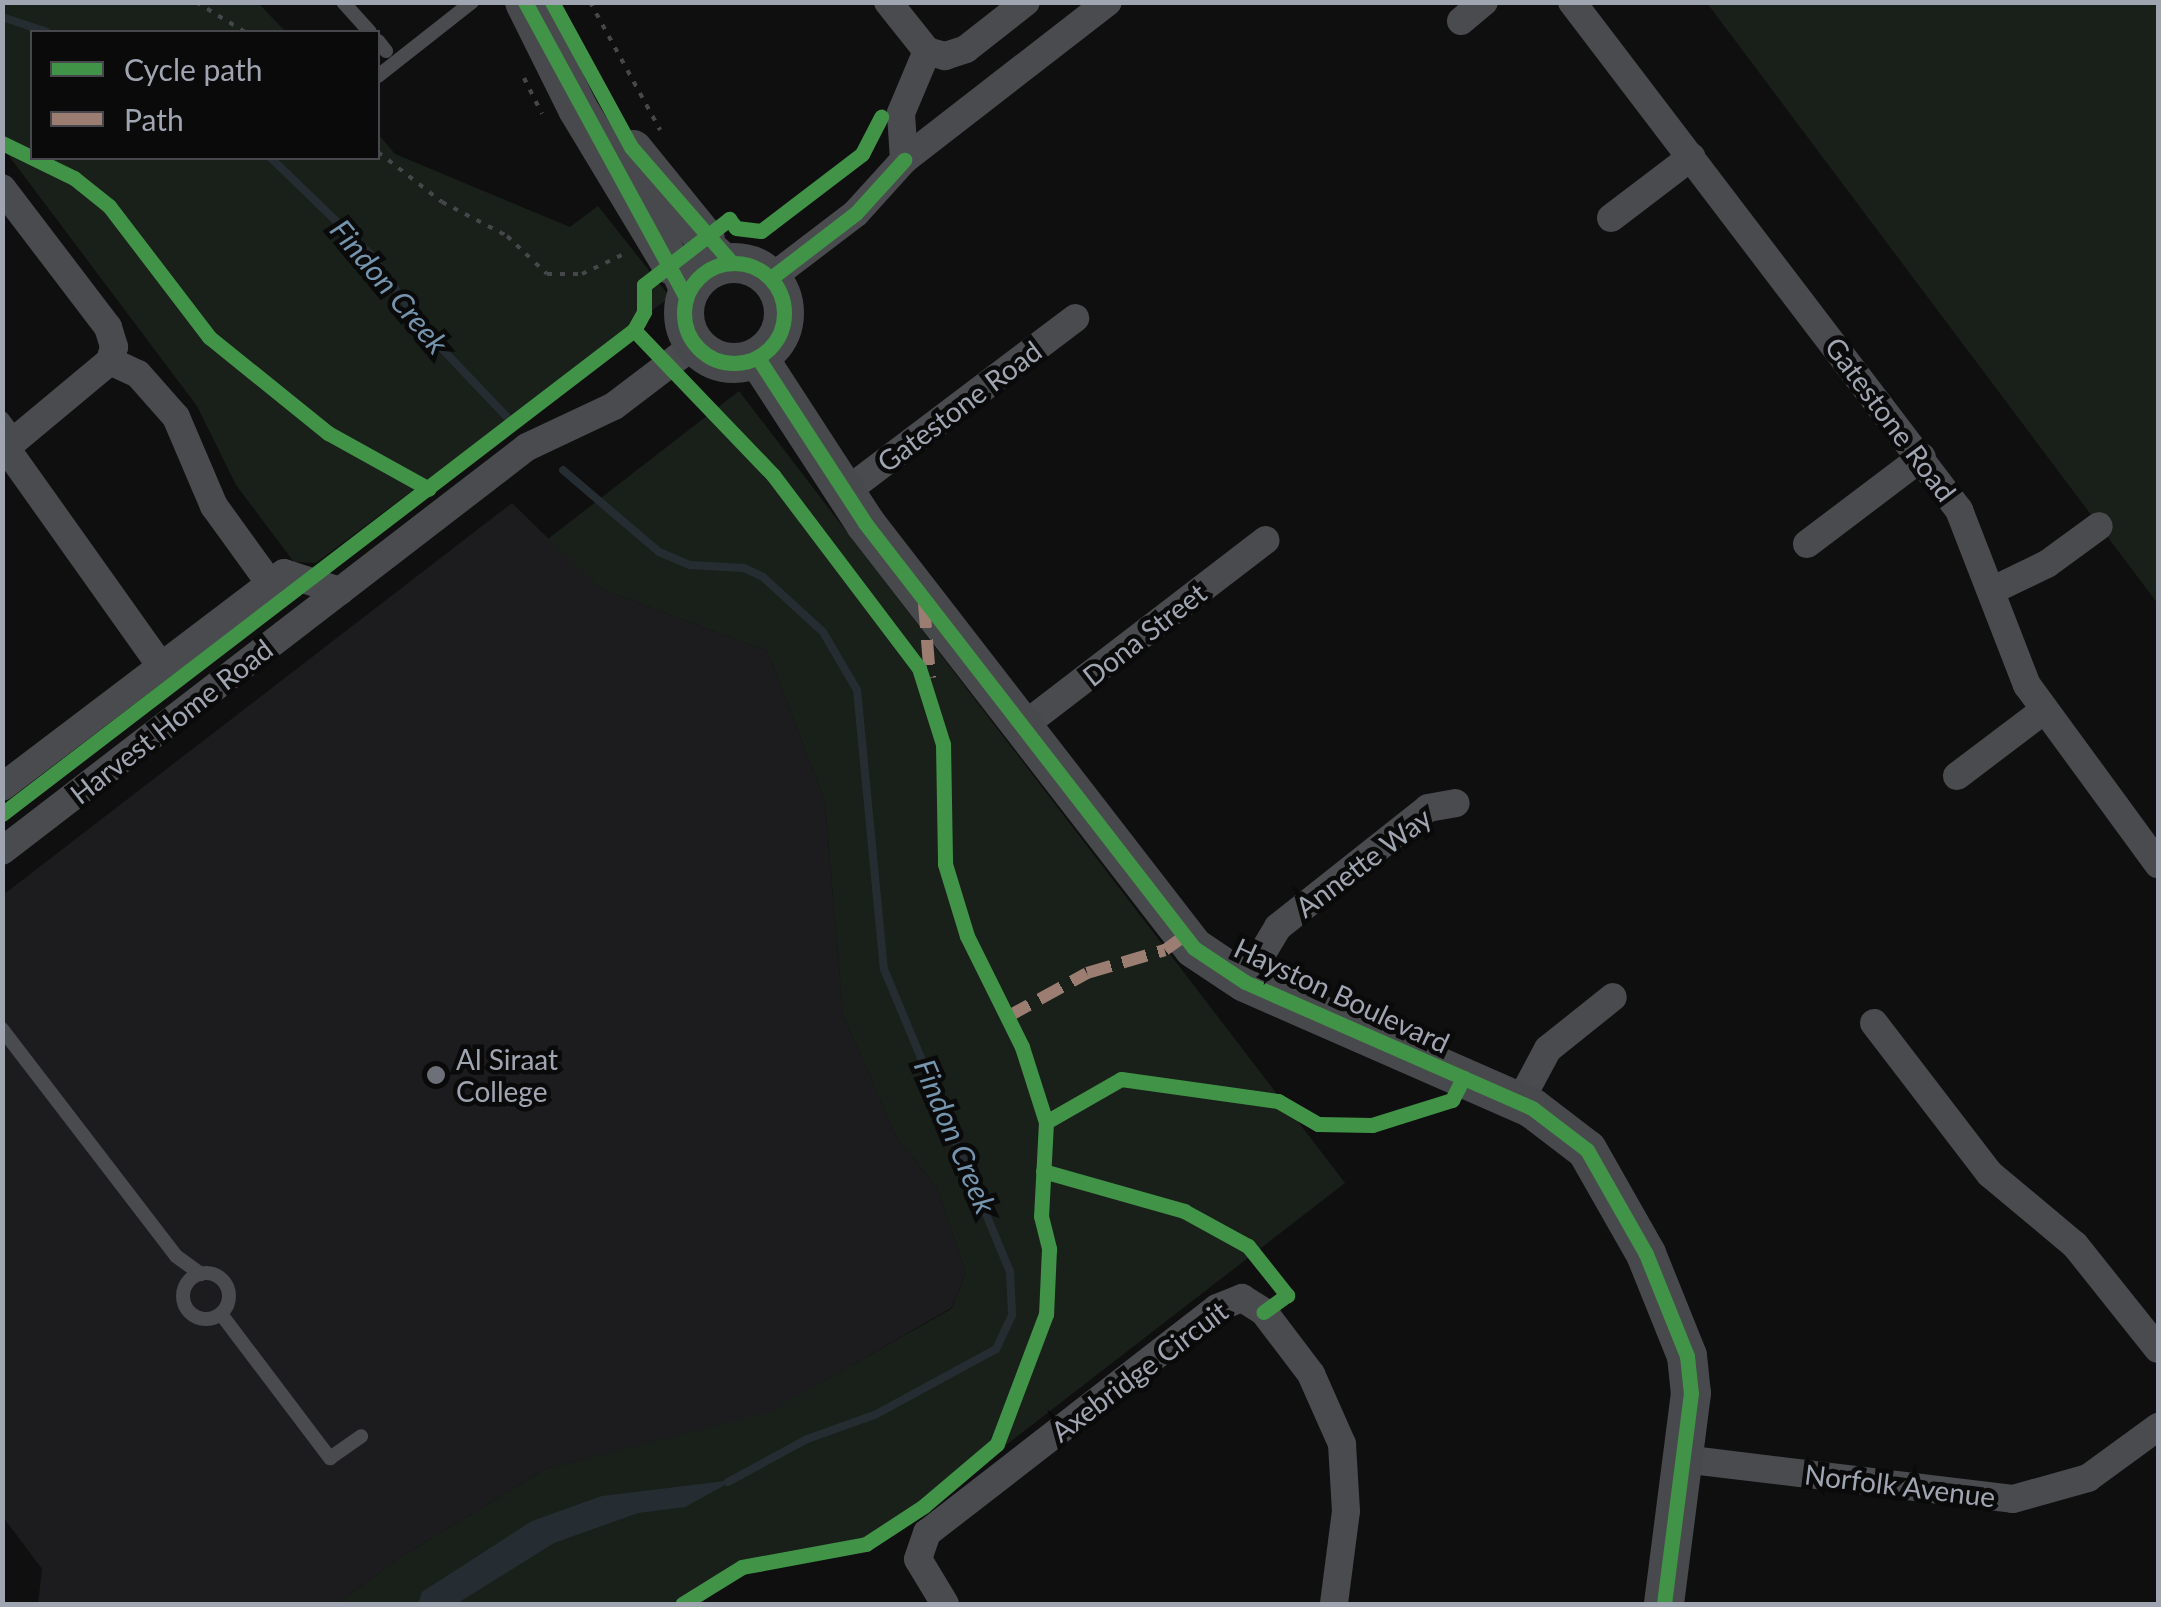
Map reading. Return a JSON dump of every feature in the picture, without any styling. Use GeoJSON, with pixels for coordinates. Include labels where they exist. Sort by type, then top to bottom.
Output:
{"type":"FeatureCollection","features":[{"type":"Feature","properties":{"kind":"street"},"geometry":{"type":"LineString","coordinates":[[525,2],[578,109],[679,281],[686,330],[694,344],[724,363],[758,358],[784,321],[772,278],[718,251],[606,109],[552,2]]}},
{"type":"Feature","properties":{"kind":"street"},"geometry":{"type":"LineString","coordinates":[[888,2],[927,51],[954,55],[1026,2]]}},
{"type":"Feature","properties":{"kind":"street"},"geometry":{"type":"LineString","coordinates":[[772,278],[856,213],[904,160],[1108,2]]}},
{"type":"Feature","properties":{"kind":"street"},"geometry":{"type":"LineString","coordinates":[[1461,21],[1484,2]]}},
{"type":"Feature","properties":{"kind":"street","name":"Gatestone Road"},"geometry":{"type":"LineString","coordinates":[[1572,2],[1959,510],[1993,590],[2010,647],[2043,711],[2158,864]]}},
{"type":"Feature","properties":{"kind":"street"},"geometry":{"type":"LineString","coordinates":[[904,160],[900,113],[927,51]]}},
{"type":"Feature","properties":{"kind":"street"},"geometry":{"type":"LineString","coordinates":[[1610,218],[1692,157]]}},
{"type":"Feature","properties":{"kind":"street"},"geometry":{"type":"LineString","coordinates":[[2,188],[108,327],[114,347],[110,361],[7,439],[160,665]]}},
{"type":"Feature","properties":{"kind":"street"},"geometry":{"type":"LineString","coordinates":[[679,281],[704,273],[718,251]]}},
{"type":"Feature","properties":{"kind":"street","name":"Gatestone Road"},"geometry":{"type":"LineString","coordinates":[[844,494],[1075,318]]}},
{"type":"Feature","properties":{"kind":"street","name":"Harvest Home Road"},"geometry":{"type":"LineString","coordinates":[[2,851],[526,447],[614,406],[694,344]]}},
{"type":"Feature","properties":{"kind":"street","name":"Hayston Boulevard"},"geometry":{"type":"LineString","coordinates":[[758,358],[844,494],[1184,937],[1245,982],[1520,1103],[1588,1150],[1662,1288],[1687,1356],[1684,1459],[1664,1604]]}},
{"type":"Feature","properties":{"kind":"street"},"geometry":{"type":"LineString","coordinates":[[110,361],[138,374],[176,417],[214,506],[269,582],[284,573],[340,591]]}},
{"type":"Feature","properties":{"kind":"street"},"geometry":{"type":"LineString","coordinates":[[1808,544],[1922,458]]}},
{"type":"Feature","properties":{"kind":"street"},"geometry":{"type":"LineString","coordinates":[[1993,590],[2047,564],[2099,526]]}},
{"type":"Feature","properties":{"kind":"street","name":"Dona Street"},"geometry":{"type":"LineString","coordinates":[[1022,727],[1266,540]]}},
{"type":"Feature","properties":{"kind":"street","name":"Harvest Home Road"},"geometry":{"type":"LineString","coordinates":[[2,787],[269,582]]}},
{"type":"Feature","properties":{"kind":"street"},"geometry":{"type":"LineString","coordinates":[[1957,776],[2043,711]]}},
{"type":"Feature","properties":{"kind":"street","name":"Annette Way"},"geometry":{"type":"LineString","coordinates":[[1245,982],[1278,927],[1428,808],[1456,804]]}},
{"type":"Feature","properties":{"kind":"street"},"geometry":{"type":"LineString","coordinates":[[1520,1103],[1548,1049],[1613,998]]}},
{"type":"Feature","properties":{"kind":"street"},"geometry":{"type":"LineString","coordinates":[[1874,1024],[2006,1192],[2075,1245],[2158,1349]]}},
{"type":"Feature","properties":{"kind":"street","name":"Axebridge Circuit"},"geometry":{"type":"LineString","coordinates":[[946,1604],[918,1559],[927,1533],[1217,1308],[1242,1298],[1264,1312],[1311,1374],[1342,1444],[1346,1510],[1334,1604]]}},
{"type":"Feature","properties":{"kind":"street","name":"Norfolk Avenue"},"geometry":{"type":"LineString","coordinates":[[1684,1459],[2013,1499],[2088,1478],[2158,1427]]}},
{"type":"Feature","properties":{"kind":"lane"},"geometry":{"type":"LineString","coordinates":[[343,2],[368,30]]}},
{"type":"Feature","properties":{"kind":"lane"},"geometry":{"type":"LineString","coordinates":[[380,74],[472,2]]}},
{"type":"Feature","properties":{"kind":"lane"},"geometry":{"type":"LineString","coordinates":[[2,1029],[176,1256],[201,1274],[219,1276],[228,1288],[220,1314]]}},
{"type":"Feature","properties":{"kind":"lane"},"geometry":{"type":"LineString","coordinates":[[176,1256],[191,1313],[205,1319],[220,1314]]}},
{"type":"Feature","properties":{"kind":"lane"},"geometry":{"type":"LineString","coordinates":[[185,1286],[201,1274]]}},
{"type":"Feature","properties":{"kind":"lane"},"geometry":{"type":"LineString","coordinates":[[220,1314],[330,1458],[361,1436]]}},
{"type":"Feature","properties":{"kind":"path"},"geometry":{"type":"LineString","coordinates":[[196,2],[242,30]]}},
{"type":"Feature","properties":{"kind":"path"},"geometry":{"type":"LineString","coordinates":[[590,2],[668,140]]}},
{"type":"Feature","properties":{"kind":"path"},"geometry":{"type":"LineString","coordinates":[[380,154],[442,202],[507,236],[547,274],[582,274],[630,250]]}},
{"type":"Feature","properties":{"kind":"shaded area"},"geometry":{"type":"Polygon","coordinates":[[[3,2],[258,3],[284,30],[30,30],[30,160],[380,160],[380,136],[395,154],[570,227],[598,206],[670,297],[316,563],[294,562],[236,485],[197,406],[3,148],[3,2]]]}},
{"type":"Feature","properties":{"kind":"shaded area"},"geometry":{"type":"Polygon","coordinates":[[[1707,3],[2158,3],[2158,604],[1890,247],[1707,3]]]}},
{"type":"Feature","properties":{"kind":"shaded area"},"geometry":{"type":"Polygon","coordinates":[[[739,391],[1345,1183],[870,1550],[747,1569],[700,1604],[337,1604],[398,1559],[545,1469],[769,1412],[951,1309],[966,1273],[937,1188],[896,1136],[843,1015],[825,801],[767,651],[599,588],[548,539],[739,391]]]}},
{"type":"Feature","properties":{"kind":"shaded area","name":"Al Siraat College"},"geometry":{"type":"Polygon","coordinates":[[[512,503],[599,588],[767,651],[825,801],[843,1015],[896,1136],[937,1188],[966,1273],[951,1308],[769,1413],[545,1469],[398,1559],[337,1604],[38,1604],[42,1569],[3,1517],[3,895],[512,503]]]}},
{"type":"Feature","properties":{"kind":"shaded area"},"geometry":{"type":"Polygon","coordinates":[[[734,1480],[685,1507],[638,1513],[554,1543],[456,1604],[418,1604],[422,1592],[532,1521],[602,1496],[734,1480]]]}},
{"type":"Feature","properties":{"kind":"waterway","name":"Findon Creek"},"geometry":{"type":"LineString","coordinates":[[2,17],[41,30]]}},
{"type":"Feature","properties":{"kind":"waterway","name":"Findon Creek"},"geometry":{"type":"LineString","coordinates":[[273,160],[371,255],[426,332],[507,417]]}},
{"type":"Feature","properties":{"kind":"waterway","name":"Findon Creek"},"geometry":{"type":"LineString","coordinates":[[563,470],[659,552],[690,565],[744,568],[763,577],[823,632],[857,690],[884,969],[1010,1272],[1012,1315],[996,1349],[877,1414],[807,1439],[728,1482]]}},
{"type":"Feature","properties":{"kind":"marked path"},"geometry":{"type":"LineString","coordinates":[[924,603],[930,678]]}},
{"type":"Feature","properties":{"kind":"marked path"},"geometry":{"type":"LineString","coordinates":[[1007,1017],[1087,973],[1165,950],[1183,937]]}},
{"type":"Feature","properties":{"kind":"cycle path"},"geometry":{"type":"LineString","coordinates":[[525,2],[686,297]]}},
{"type":"Feature","properties":{"kind":"cycle path"},"geometry":{"type":"LineString","coordinates":[[552,2],[631,147],[732,263]]}},
{"type":"Feature","properties":{"kind":"cycle path"},"geometry":{"type":"LineString","coordinates":[[2,814],[634,330],[644,312],[644,285],[729,219],[736,228],[761,231],[862,154],[881,117]]}},
{"type":"Feature","properties":{"kind":"cycle path"},"geometry":{"type":"LineString","coordinates":[[2,143],[30,157]]}},
{"type":"Feature","properties":{"kind":"cycle path"},"geometry":{"type":"LineString","coordinates":[[37,160],[74,178],[109,206],[209,337],[328,433],[429,489]]}},
{"type":"Feature","properties":{"kind":"cycle path"},"geometry":{"type":"LineString","coordinates":[[771,278],[856,213],[904,160]]}},
{"type":"Feature","properties":{"kind":"cycle path"},"geometry":{"type":"LineString","coordinates":[[734,263],[753,266],[770,277],[781,294],[784,313],[781,332],[770,349],[753,360],[734,363],[715,360],[698,349],[687,332],[684,313],[687,294],[698,277],[715,266],[734,263]]}},
{"type":"Feature","properties":{"kind":"cycle path"},"geometry":{"type":"LineString","coordinates":[[634,330],[773,475],[919,668],[943,744],[945,864],[967,936],[1022,1047],[1046,1122],[1041,1216],[1049,1249],[1046,1314],[997,1444],[924,1506],[866,1544],[742,1567],[682,1604]]}},
{"type":"Feature","properties":{"kind":"cycle path"},"geometry":{"type":"LineString","coordinates":[[758,358],[865,523],[1194,948],[1245,982],[1532,1108],[1587,1150],[1646,1254],[1687,1356],[1691,1393],[1664,1604]]}},
{"type":"Feature","properties":{"kind":"cycle path"},"geometry":{"type":"LineString","coordinates":[[1046,1122],[1121,1079],[1278,1101],[1318,1124],[1372,1125],[1452,1100],[1463,1078]]}},
{"type":"Feature","properties":{"kind":"cycle path"},"geometry":{"type":"LineString","coordinates":[[1043,1171],[1184,1211],[1248,1246],[1287,1295],[1264,1312]]}},
{"type":"Feature","properties":{"kind":"place","name":"Al Siraat College"},"geometry":{"type":"Point","coordinates":[436,1075]}}]}
